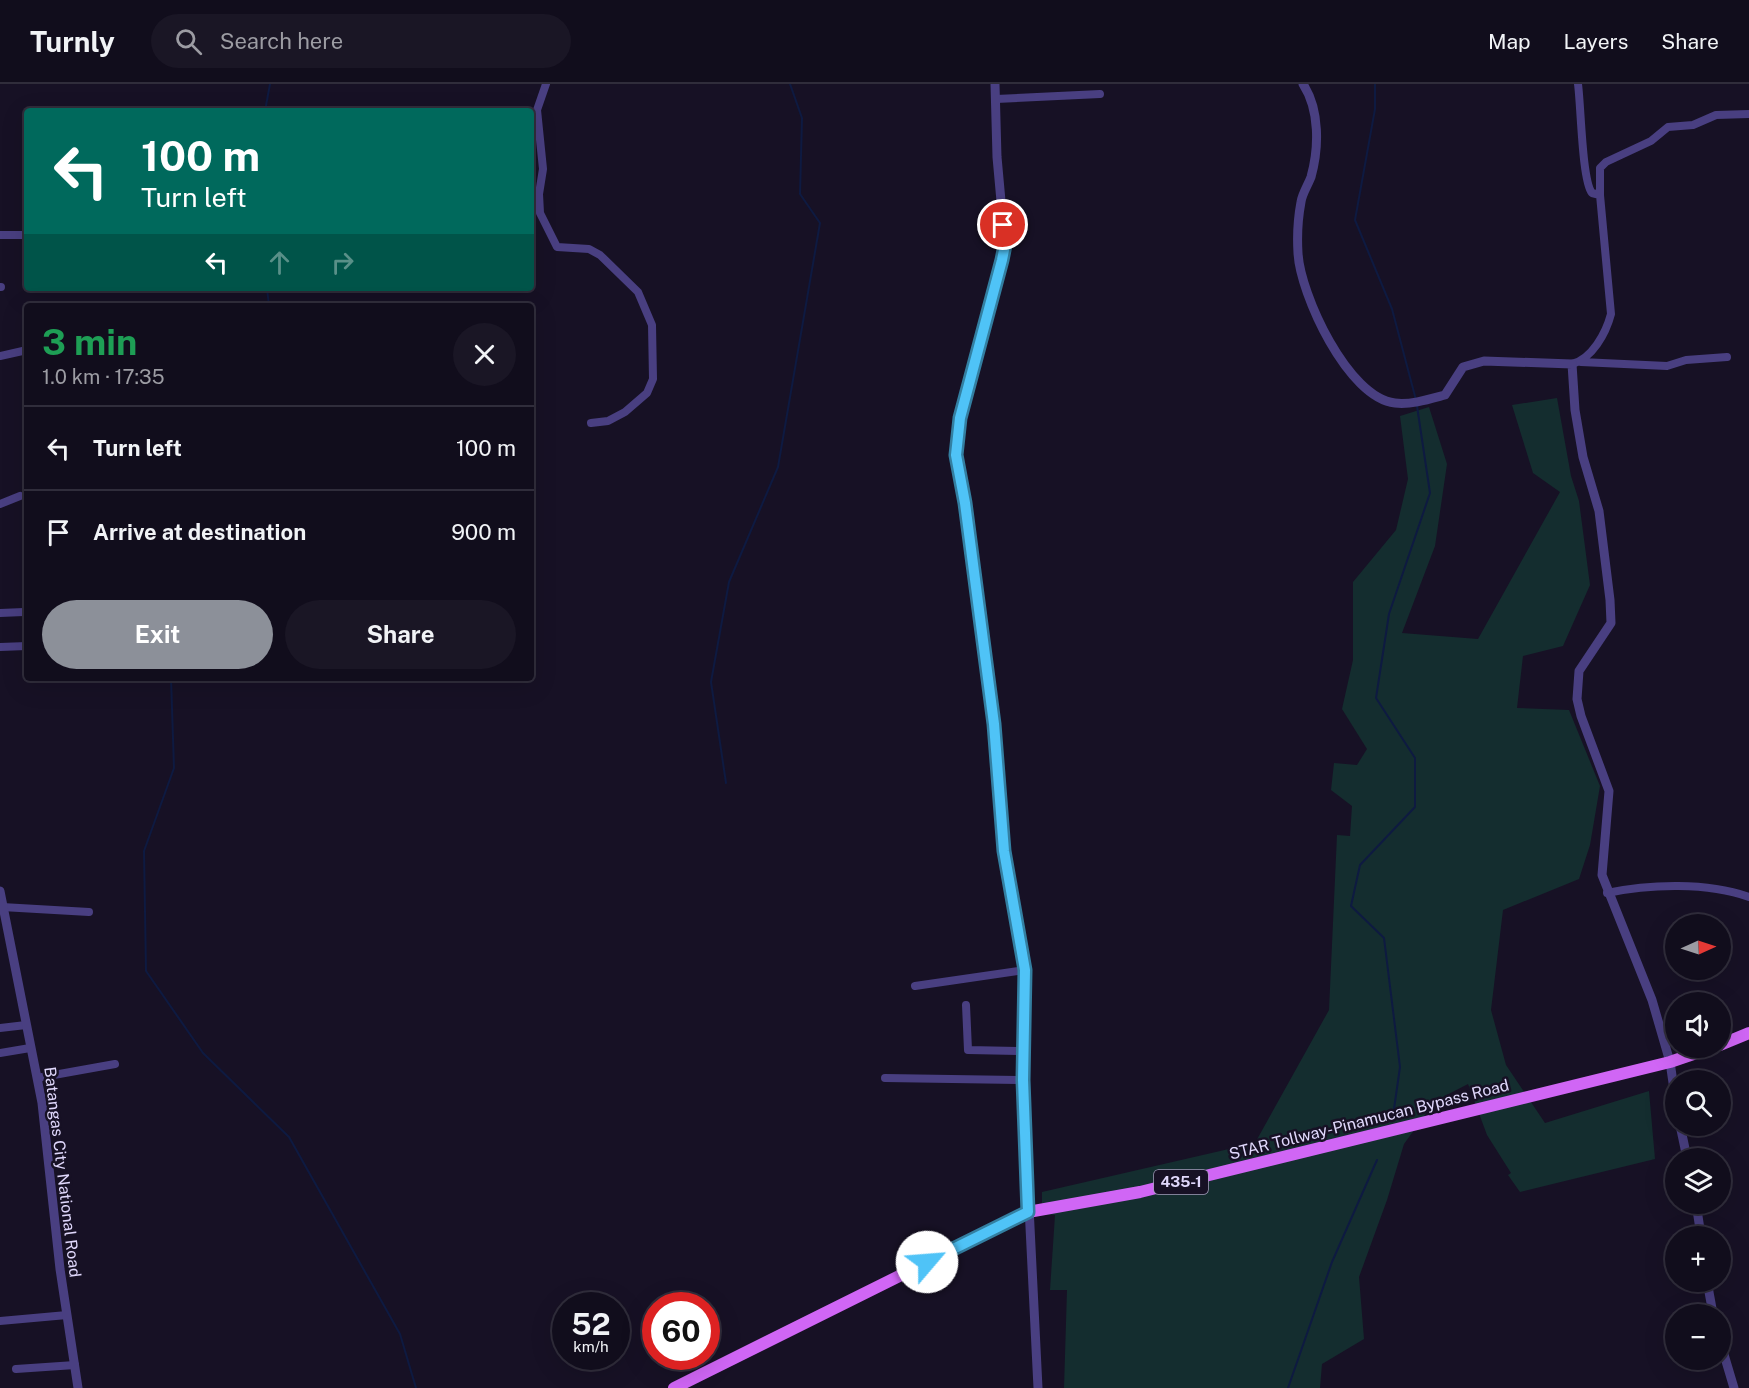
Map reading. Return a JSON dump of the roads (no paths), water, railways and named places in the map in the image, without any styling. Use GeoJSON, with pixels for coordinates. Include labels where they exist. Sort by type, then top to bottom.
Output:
{"type":"FeatureCollection","features":[{"type":"Feature","properties":{"kind":"main road"},"geometry":{"type":"LineString","coordinates":[[1731,1040],[1749,1033]]}},
{"type":"Feature","properties":{"kind":"main road","name":"STAR Tollway-Pinamucan Bypass Road"},"geometry":{"type":"LineString","coordinates":[[674,1388],[1028,1212],[1140,1192],[1682,1058]]}},
{"type":"Feature","properties":{"kind":"street"},"geometry":{"type":"LineString","coordinates":[[546,84],[537,110],[543,157],[540,213],[557,247],[589,249],[600,255],[638,292],[652,325],[653,379],[647,393],[625,412],[608,421],[591,423]]}},
{"type":"Feature","properties":{"kind":"street"},"geometry":{"type":"LineString","coordinates":[[994,84],[1005,245],[960,418],[956,455],[969,525],[994,724],[1004,851],[1025,970],[1023,1080],[1038,1388]]}},
{"type":"Feature","properties":{"kind":"street"},"geometry":{"type":"LineString","coordinates":[[1303,84],[1313,109],[1318,149],[1307,189],[1301,200],[1298,251],[1300,274],[1330,344],[1357,380],[1379,397],[1394,404],[1444,395],[1463,367],[1484,361],[1667,366],[1686,360],[1727,357]]}},
{"type":"Feature","properties":{"kind":"street"},"geometry":{"type":"LineString","coordinates":[[1578,84],[1583,119],[1586,180],[1592,193],[1600,195]]}},
{"type":"Feature","properties":{"kind":"street"},"geometry":{"type":"LineString","coordinates":[[996,99],[1100,94]]}},
{"type":"Feature","properties":{"kind":"street"},"geometry":{"type":"LineString","coordinates":[[1671,1070],[1646,984],[1607,892],[1601,865],[1610,791],[1581,716],[1577,680],[1579,671],[1611,623],[1599,511],[1583,457],[1575,410],[1577,363],[1604,333],[1611,314],[1600,195],[1600,168],[1606,162],[1651,141],[1663,129],[1704,122],[1716,115],[1749,114]]}},
{"type":"Feature","properties":{"kind":"street"},"geometry":{"type":"LineString","coordinates":[[0,235],[24,235]]}},
{"type":"Feature","properties":{"kind":"street"},"geometry":{"type":"LineString","coordinates":[[0,356],[24,351]]}},
{"type":"Feature","properties":{"kind":"street"},"geometry":{"type":"LineString","coordinates":[[0,504],[20,496]]}},
{"type":"Feature","properties":{"kind":"street"},"geometry":{"type":"LineString","coordinates":[[0,613],[24,612]]}},
{"type":"Feature","properties":{"kind":"street"},"geometry":{"type":"LineString","coordinates":[[0,647],[24,646]]}},
{"type":"Feature","properties":{"kind":"street"},"geometry":{"type":"LineString","coordinates":[[1607,892],[1640,886],[1668,886],[1734,891],[1749,897]]}},
{"type":"Feature","properties":{"kind":"street","name":"Batangas City National Road"},"geometry":{"type":"LineString","coordinates":[[0,891],[37,1078],[78,1388]]}},
{"type":"Feature","properties":{"kind":"street"},"geometry":{"type":"LineString","coordinates":[[2,907],[89,912]]}},
{"type":"Feature","properties":{"kind":"street"},"geometry":{"type":"LineString","coordinates":[[915,986],[1025,970]]}},
{"type":"Feature","properties":{"kind":"street"},"geometry":{"type":"LineString","coordinates":[[966,1005],[968,1050],[1023,1051]]}},
{"type":"Feature","properties":{"kind":"street"},"geometry":{"type":"LineString","coordinates":[[0,1028],[26,1025]]}},
{"type":"Feature","properties":{"kind":"street"},"geometry":{"type":"LineString","coordinates":[[0,1053],[30,1048]]}},
{"type":"Feature","properties":{"kind":"street"},"geometry":{"type":"LineString","coordinates":[[37,1078],[115,1064]]}},
{"type":"Feature","properties":{"kind":"street"},"geometry":{"type":"LineString","coordinates":[[885,1078],[1023,1080]]}},
{"type":"Feature","properties":{"kind":"street"},"geometry":{"type":"LineString","coordinates":[[0,1321],[67,1315]]}},
{"type":"Feature","properties":{"kind":"street"},"geometry":{"type":"LineString","coordinates":[[16,1369],[75,1365]]}},
{"type":"Feature","properties":{"kind":"street"},"geometry":{"type":"LineString","coordinates":[[1729,1370],[1734,1388]]}},
{"type":"Feature","properties":{"kind":"waterway"},"geometry":{"type":"LineString","coordinates":[[266,108],[270,84]]}},
{"type":"Feature","properties":{"kind":"waterway"},"geometry":{"type":"LineString","coordinates":[[726,783],[711,682],[729,582],[778,467],[820,223],[800,194],[802,118],[790,84]]}},
{"type":"Feature","properties":{"kind":"waterway"},"geometry":{"type":"LineString","coordinates":[[1375,84],[1375,109],[1355,220],[1392,309],[1416,400]]}},
{"type":"Feature","properties":{"kind":"waterway"},"geometry":{"type":"LineString","coordinates":[[267,291],[269,303]]}},
{"type":"Feature","properties":{"kind":"waterway"},"geometry":{"type":"LineString","coordinates":[[1394,1109],[1400,1067],[1384,938],[1351,906],[1360,865],[1415,807],[1415,758],[1376,698],[1389,614],[1430,493],[1417,406]]}},
{"type":"Feature","properties":{"kind":"waterway"},"geometry":{"type":"LineString","coordinates":[[171,681],[174,768],[144,851],[146,971],[203,1053],[289,1137],[400,1334],[416,1388]]}},
{"type":"Feature","properties":{"kind":"waterway"},"geometry":{"type":"LineString","coordinates":[[1288,1388],[1332,1262],[1377,1160]]}}]}
